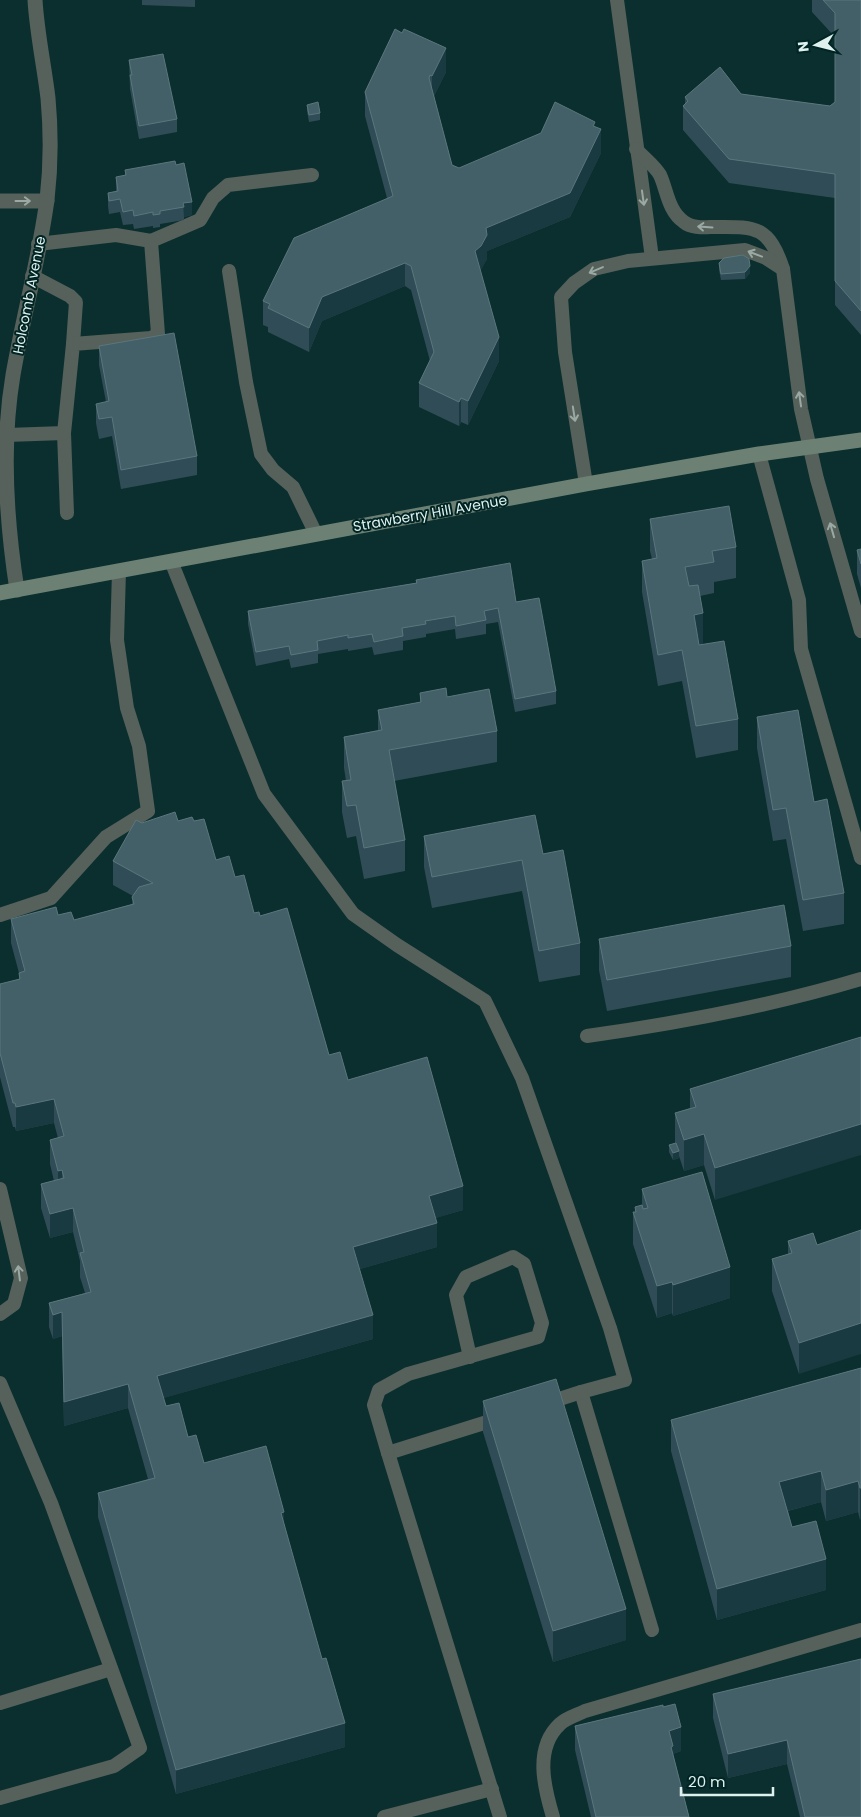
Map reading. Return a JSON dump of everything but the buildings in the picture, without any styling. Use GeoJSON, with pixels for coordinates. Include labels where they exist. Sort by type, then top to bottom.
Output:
{"type":"FeatureCollection","features":[{"type":"Feature","properties":{"kind":"main road","name":"Strawberry Hill Avenue"},"geometry":{"type":"LineString","coordinates":[[0,593],[586,484],[759,454],[861,440]]}},
{"type":"Feature","properties":{"kind":"street","name":"Holcomb Avenue"},"geometry":{"type":"LineString","coordinates":[[17,590],[6,478],[7,435],[13,376],[47,201],[50,155],[48,98],[39,52],[35,0]]}},
{"type":"Feature","properties":{"kind":"street"},"geometry":{"type":"LineString","coordinates":[[0,200],[47,201]]}},
{"type":"Feature","properties":{"kind":"lane"},"geometry":{"type":"LineString","coordinates":[[617,0],[652,258]]}},
{"type":"Feature","properties":{"kind":"lane"},"geometry":{"type":"LineString","coordinates":[[636,150],[659,174],[671,205],[684,222],[700,228],[747,228],[758,230],[769,238],[776,249],[782,269],[801,409],[861,631]]}},
{"type":"Feature","properties":{"kind":"lane"},"geometry":{"type":"LineString","coordinates":[[38,244],[116,235],[151,242],[200,220],[213,198],[228,186],[312,175]]}},
{"type":"Feature","properties":{"kind":"lane"},"geometry":{"type":"LineString","coordinates":[[73,344],[151,338],[158,334],[151,242]]}},
{"type":"Feature","properties":{"kind":"lane"},"geometry":{"type":"LineString","coordinates":[[586,484],[564,352],[561,297],[574,283],[594,270],[628,261],[745,250],[766,258],[782,269]]}},
{"type":"Feature","properties":{"kind":"lane"},"geometry":{"type":"LineString","coordinates":[[229,271],[246,382],[261,454],[273,470],[292,487],[316,534]]}},
{"type":"Feature","properties":{"kind":"lane"},"geometry":{"type":"LineString","coordinates":[[32,276],[70,296],[76,302],[64,433],[67,513]]}},
{"type":"Feature","properties":{"kind":"lane"},"geometry":{"type":"LineString","coordinates":[[7,435],[64,433]]}},
{"type":"Feature","properties":{"kind":"lane"},"geometry":{"type":"LineString","coordinates":[[759,454],[800,600],[801,649],[861,858]]}},
{"type":"Feature","properties":{"kind":"lane"},"geometry":{"type":"LineString","coordinates":[[170,561],[264,794],[353,914],[397,946],[485,1001],[522,1078],[610,1328],[625,1380],[534,1407]]}},
{"type":"Feature","properties":{"kind":"lane"},"geometry":{"type":"LineString","coordinates":[[0,916],[51,898],[106,837],[148,811],[138,746],[127,708],[118,648],[119,571]]}},
{"type":"Feature","properties":{"kind":"lane"},"geometry":{"type":"LineString","coordinates":[[587,1036],[721,1015],[805,996],[861,979]]}},
{"type":"Feature","properties":{"kind":"lane"},"geometry":{"type":"LineString","coordinates":[[0,1189],[21,1278],[14,1304],[0,1314]]}},
{"type":"Feature","properties":{"kind":"lane"},"geometry":{"type":"LineString","coordinates":[[470,1357],[456,1295],[466,1276],[513,1257],[524,1264],[542,1324],[538,1337],[470,1357],[408,1374],[379,1390],[374,1405],[500,1817]]}},
{"type":"Feature","properties":{"kind":"lane"},"geometry":{"type":"LineString","coordinates":[[0,1383],[51,1503],[140,1748],[114,1766],[0,1798]]}},
{"type":"Feature","properties":{"kind":"lane"},"geometry":{"type":"LineString","coordinates":[[581,1392],[652,1630]]}},
{"type":"Feature","properties":{"kind":"lane"},"geometry":{"type":"LineString","coordinates":[[388,1453],[515,1413]]}},
{"type":"Feature","properties":{"kind":"lane"},"geometry":{"type":"LineString","coordinates":[[553,1817],[543,1772],[544,1747],[560,1724],[585,1711],[861,1630]]}},
{"type":"Feature","properties":{"kind":"lane"},"geometry":{"type":"LineString","coordinates":[[0,1703],[112,1669]]}},
{"type":"Feature","properties":{"kind":"lane"},"geometry":{"type":"LineString","coordinates":[[384,1817],[492,1789]]}}]}
